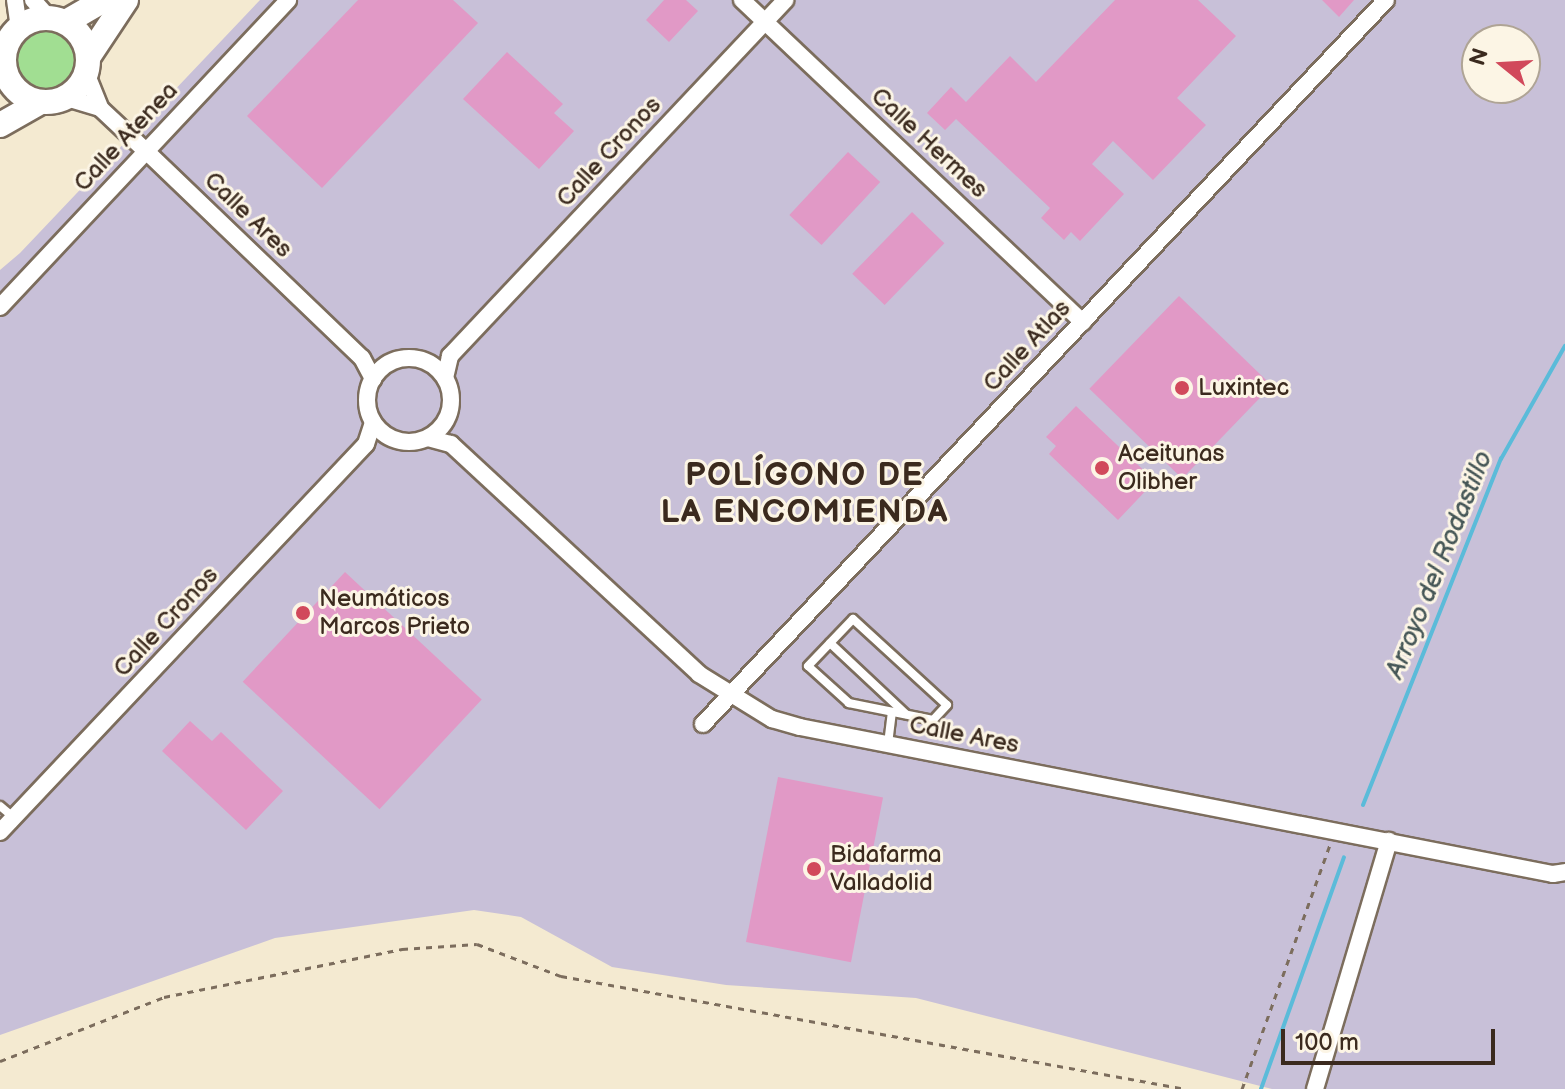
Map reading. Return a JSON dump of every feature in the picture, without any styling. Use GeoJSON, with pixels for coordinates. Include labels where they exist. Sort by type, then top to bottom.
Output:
{"type":"FeatureCollection","features":[{"type":"Feature","properties":{"kind":"street"},"geometry":{"type":"LineString","coordinates":[[15,0],[19,28]]}},
{"type":"Feature","properties":{"kind":"street"},"geometry":{"type":"LineString","coordinates":[[39,103],[16,90],[2,76],[7,45],[19,28],[33,20],[104,0]]}},
{"type":"Feature","properties":{"kind":"street"},"geometry":{"type":"LineString","coordinates":[[0,125],[39,103],[67,98],[126,0]]}},
{"type":"Feature","properties":{"kind":"street","name":"Calle Atenea"},"geometry":{"type":"LineString","coordinates":[[0,307],[288,0]]}},
{"type":"Feature","properties":{"kind":"street","name":"Calle Hermes"},"geometry":{"type":"LineString","coordinates":[[742,0],[1083,322]]}},
{"type":"Feature","properties":{"kind":"street","name":"Calle Cronos"},"geometry":{"type":"LineString","coordinates":[[450,356],[785,0]]}},
{"type":"Feature","properties":{"kind":"street","name":"Calle Atlas"},"geometry":{"type":"LineString","coordinates":[[703,724],[1386,0]]}},
{"type":"Feature","properties":{"kind":"street"},"geometry":{"type":"LineString","coordinates":[[49,13],[82,36],[88,66]]}},
{"type":"Feature","properties":{"kind":"street","name":"Calle Ares"},"geometry":{"type":"LineString","coordinates":[[88,66],[100,108]]}},
{"type":"Feature","properties":{"kind":"street","name":"Calle Ares"},"geometry":{"type":"LineString","coordinates":[[67,98],[100,108],[362,358],[373,379]]}},
{"type":"Feature","properties":{"kind":"street"},"geometry":{"type":"LineString","coordinates":[[429,363],[450,356]]}},
{"type":"Feature","properties":{"kind":"street"},"geometry":{"type":"LineString","coordinates":[[366,444],[390,438],[416,442],[428,438],[445,423],[451,405],[445,378],[450,356]]}},
{"type":"Feature","properties":{"kind":"street"},"geometry":{"type":"LineString","coordinates":[[362,358],[388,364],[409,358],[429,363],[445,378]]}},
{"type":"Feature","properties":{"kind":"street"},"geometry":{"type":"LineString","coordinates":[[388,364],[373,379],[367,401],[373,422],[390,438]]}},
{"type":"Feature","properties":{"kind":"street","name":"Calle Cronos"},"geometry":{"type":"LineString","coordinates":[[0,832],[366,444],[373,422]]}},
{"type":"Feature","properties":{"kind":"street"},"geometry":{"type":"LineString","coordinates":[[445,423],[451,444]]}},
{"type":"Feature","properties":{"kind":"street","name":"Calle Ares"},"geometry":{"type":"LineString","coordinates":[[428,438],[451,444],[699,674],[730,696],[772,719],[1553,874],[1565,872]]}},
{"type":"Feature","properties":{"kind":"street"},"geometry":{"type":"LineString","coordinates":[[1315,1089],[1389,841]]}},
{"type":"Feature","properties":{"kind":"lane"},"geometry":{"type":"LineString","coordinates":[[853,619],[947,705],[933,720],[849,703],[808,666],[830,643],[853,619]]}},
{"type":"Feature","properties":{"kind":"lane"},"geometry":{"type":"LineString","coordinates":[[830,643],[906,715]]}},
{"type":"Feature","properties":{"kind":"lane"},"geometry":{"type":"LineString","coordinates":[[888,744],[892,712]]}},
{"type":"Feature","properties":{"kind":"lane"},"geometry":{"type":"LineString","coordinates":[[0,806],[14,817]]}},
{"type":"Feature","properties":{"kind":"path"},"geometry":{"type":"LineString","coordinates":[[1242,1089],[1335,831]]}},
{"type":"Feature","properties":{"kind":"path"},"geometry":{"type":"LineString","coordinates":[[0,1061],[164,997],[402,949],[477,944],[561,976],[1186,1089]]}},
{"type":"Feature","properties":{"kind":"shaded area"},"geometry":{"type":"Polygon","coordinates":[[[260,0],[1565,0],[1565,1089],[1272,1089],[916,998],[726,985],[612,967],[521,917],[474,910],[275,938],[0,1035],[0,270],[20,253],[260,0]]]}},
{"type":"Feature","properties":{"kind":"green space"},"geometry":{"type":"Polygon","coordinates":[[[41,28],[53,28],[70,37],[77,48],[77,72],[70,83],[53,92],[41,92],[29,87],[20,78],[15,66],[15,54],[20,42],[29,33],[41,28]]]}},
{"type":"Feature","properties":{"kind":"building"},"geometry":{"type":"Polygon","coordinates":[[[358,0],[453,0],[478,23],[322,188],[247,116],[358,0]]]}},
{"type":"Feature","properties":{"kind":"building"},"geometry":{"type":"Polygon","coordinates":[[[664,0],[686,0],[698,11],[669,42],[646,20],[664,0]]]}},
{"type":"Feature","properties":{"kind":"building"},"geometry":{"type":"Polygon","coordinates":[[[1115,0],[1198,0],[1236,36],[1177,98],[1206,125],[1153,180],[1113,141],[1092,164],[1124,194],[1080,241],[1071,232],[1064,240],[1041,218],[1050,208],[956,119],[945,130],[927,113],[951,87],[966,102],[1010,56],[1036,82],[1115,0]]]}},
{"type":"Feature","properties":{"kind":"building"},"geometry":{"type":"Polygon","coordinates":[[[1322,0],[1354,0],[1339,17],[1322,0]]]}},
{"type":"Feature","properties":{"kind":"building"},"geometry":{"type":"Polygon","coordinates":[[[507,52],[563,104],[554,113],[574,131],[539,169],[463,99],[507,52]]]}},
{"type":"Feature","properties":{"kind":"building"},"geometry":{"type":"Polygon","coordinates":[[[848,152],[880,182],[822,245],[789,215],[848,152]]]}},
{"type":"Feature","properties":{"kind":"building"},"geometry":{"type":"Polygon","coordinates":[[[912,212],[944,243],[885,305],[852,274],[912,212]]]}},
{"type":"Feature","properties":{"kind":"building","name":"Luxintec"},"geometry":{"type":"Polygon","coordinates":[[[1179,296],[1272,386],[1182,478],[1089,389],[1179,296]]]}},
{"type":"Feature","properties":{"kind":"building","name":"Aceitunas Olibher"},"geometry":{"type":"Polygon","coordinates":[[[1076,406],[1155,481],[1118,520],[1049,454],[1056,446],[1046,437],[1076,406]]]}},
{"type":"Feature","properties":{"kind":"building"},"geometry":{"type":"Polygon","coordinates":[[[345,572],[482,700],[379,809],[243,682],[345,572]]]}},
{"type":"Feature","properties":{"kind":"building"},"geometry":{"type":"Polygon","coordinates":[[[190,721],[212,741],[221,732],[283,791],[246,830],[162,751],[190,721]]]}},
{"type":"Feature","properties":{"kind":"building","name":"Bidafarma Valladolid"},"geometry":{"type":"Polygon","coordinates":[[[778,777],[883,797],[851,962],[746,942],[778,777]]]}},
{"type":"Feature","properties":{"kind":"waterway","name":"Arroyo del Rodastillo"},"geometry":{"type":"LineString","coordinates":[[1363,805],[1501,459],[1565,346]]}},
{"type":"Feature","properties":{"kind":"waterway","name":"Arroyo del Rodastillo"},"geometry":{"type":"LineString","coordinates":[[1261,1089],[1344,857]]}},
{"type":"Feature","properties":{"kind":"place","name":"Luxintec"},"geometry":{"type":"Point","coordinates":[1182,388]}},
{"type":"Feature","properties":{"kind":"place","name":"Aceitunas Olibher"},"geometry":{"type":"Point","coordinates":[1102,468]}},
{"type":"Feature","properties":{"kind":"place","name":"Neumáticos Marcos Prieto"},"geometry":{"type":"Point","coordinates":[303,613]}},
{"type":"Feature","properties":{"kind":"place","name":"Bidafarma Valladolid"},"geometry":{"type":"Point","coordinates":[814,869]}},
{"type":"Feature","properties":{"kind":"district","name":"POLÍGONO DE LA ENCOMIENDA"},"geometry":{"type":"Point","coordinates":[805,496]}}]}
